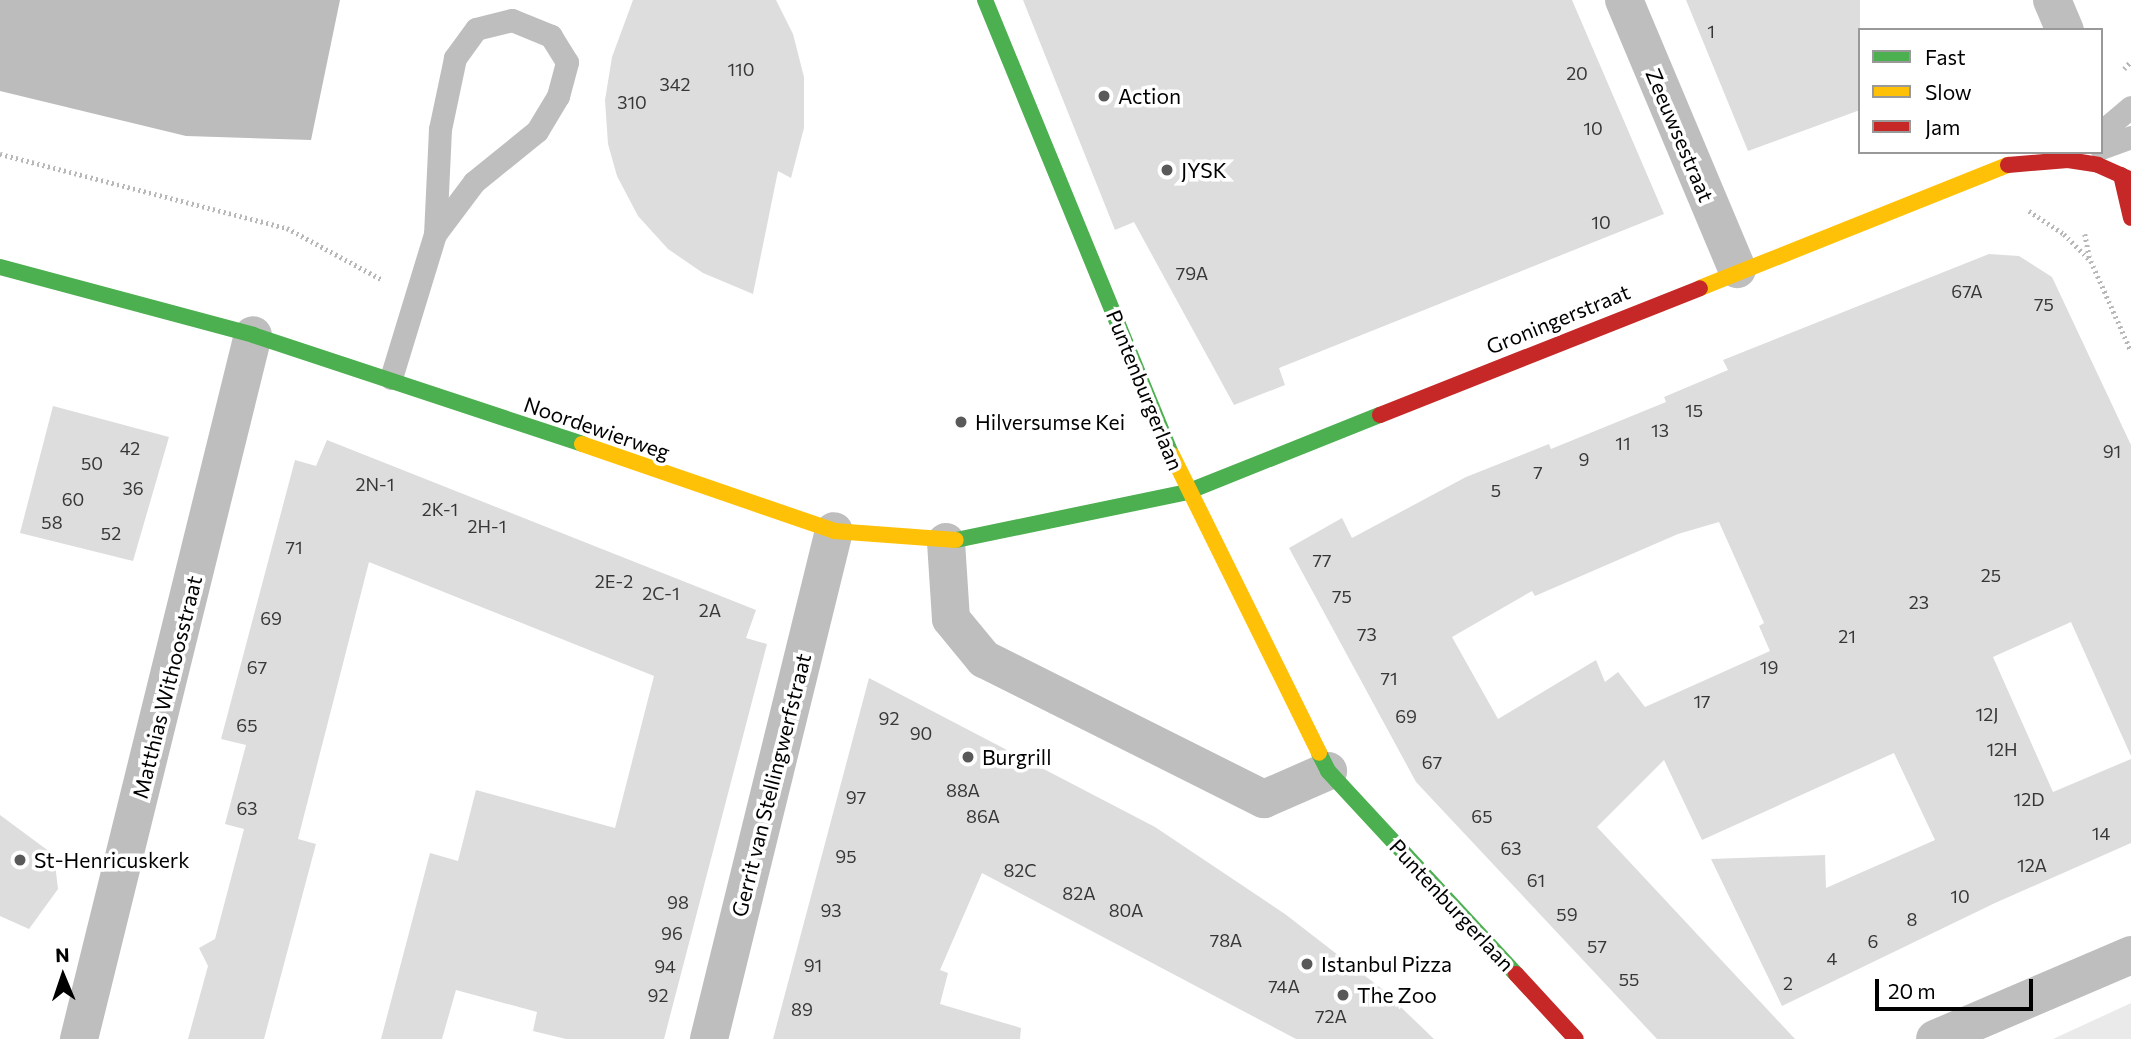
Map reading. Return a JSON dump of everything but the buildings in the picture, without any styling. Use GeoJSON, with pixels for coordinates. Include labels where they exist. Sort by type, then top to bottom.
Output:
{"type":"FeatureCollection","features":[{"type":"Feature","properties":{"kind":"street","name":"Puntenburgerlaan"},"geometry":{"type":"LineString","coordinates":[[985,0],[1187,492],[1328,771],[1576,1039]]}},
{"type":"Feature","properties":{"kind":"street","name":"Zeeuwsestraat"},"geometry":{"type":"LineString","coordinates":[[1624,0],[1737,269]]}},
{"type":"Feature","properties":{"kind":"street"},"geometry":{"type":"LineString","coordinates":[[2052,0],[2064,28]]}},
{"type":"Feature","properties":{"kind":"street","name":"Groningerstraat"},"geometry":{"type":"LineString","coordinates":[[1187,492],[1737,269],[2008,164],[2074,154]]}},
{"type":"Feature","properties":{"kind":"street","name":"Groningerstraat"},"geometry":{"type":"LineString","coordinates":[[2083,154],[2126,177],[2131,218]]}},
{"type":"Feature","properties":{"kind":"street","name":"Noordewierweg"},"geometry":{"type":"LineString","coordinates":[[0,267],[253,335],[391,378],[834,531],[946,542],[1187,492]]}},
{"type":"Feature","properties":{"kind":"street","name":"Matthias Withoosstraat"},"geometry":{"type":"LineString","coordinates":[[79,1039],[253,335]]}},
{"type":"Feature","properties":{"kind":"street","name":"Gerrit van Stellingwerfstraat"},"geometry":{"type":"LineString","coordinates":[[709,1039],[834,531]]}},
{"type":"Feature","properties":{"kind":"street"},"geometry":{"type":"LineString","coordinates":[[946,542],[951,619],[984,659],[1264,799],[1328,771]]}},
{"type":"Feature","properties":{"kind":"street"},"geometry":{"type":"LineString","coordinates":[[1934,1039],[2131,955]]}},
{"type":"Feature","properties":{"kind":"lane"},"geometry":{"type":"LineString","coordinates":[[391,378],[435,234],[440,129],[455,58],[475,29],[512,20],[551,36],[567,62],[558,96],[537,131],[474,182],[435,234]]}},
{"type":"Feature","properties":{"kind":"lane"},"geometry":{"type":"LineString","coordinates":[[2103,130],[2131,107]]}},
{"type":"Feature","properties":{"kind":"lane"},"geometry":{"type":"LineString","coordinates":[[2103,146],[2131,137]]}},
{"type":"Feature","properties":{"kind":"path"},"geometry":{"type":"LineString","coordinates":[[0,154],[286,228],[416,298]]}},
{"type":"Feature","properties":{"kind":"path"},"geometry":{"type":"LineString","coordinates":[[2025,208],[2064,234],[2091,261],[2131,351]]}},
{"type":"Feature","properties":{"kind":"shaded area"},"geometry":{"type":"Polygon","coordinates":[[[0,0],[340,0],[311,140],[186,136],[0,91],[0,0]]]}},
{"type":"Feature","properties":{"kind":"shaded area"},"geometry":{"type":"Polygon","coordinates":[[[2131,1003],[2131,1039],[2053,1039],[2131,1003]]]}},
{"type":"Feature","properties":{"kind":"traffic: fast"},"geometry":{"type":"LineString","coordinates":[[985,0],[1172,455]]}},
{"type":"Feature","properties":{"kind":"traffic: fast"},"geometry":{"type":"LineString","coordinates":[[0,267],[253,335],[582,444]]}},
{"type":"Feature","properties":{"kind":"traffic: fast"},"geometry":{"type":"LineString","coordinates":[[956,540],[1187,492],[1380,415]]}},
{"type":"Feature","properties":{"kind":"traffic: fast"},"geometry":{"type":"LineString","coordinates":[[1319,753],[1328,771],[1516,974]]}},
{"type":"Feature","properties":{"kind":"traffic: slow"},"geometry":{"type":"LineString","coordinates":[[1700,288],[2008,165]]}},
{"type":"Feature","properties":{"kind":"traffic: slow"},"geometry":{"type":"LineString","coordinates":[[582,444],[834,531],[956,540]]}},
{"type":"Feature","properties":{"kind":"traffic: slow"},"geometry":{"type":"LineString","coordinates":[[1172,455],[1319,753]]}},
{"type":"Feature","properties":{"kind":"traffic: jam"},"geometry":{"type":"LineString","coordinates":[[2008,165],[2068,160],[2098,165],[2131,180]]}},
{"type":"Feature","properties":{"kind":"traffic: jam"},"geometry":{"type":"LineString","coordinates":[[2121,175],[2131,218]]}},
{"type":"Feature","properties":{"kind":"traffic: jam"},"geometry":{"type":"LineString","coordinates":[[1380,415],[1700,288]]}},
{"type":"Feature","properties":{"kind":"traffic: jam"},"geometry":{"type":"LineString","coordinates":[[1516,974],[1576,1039]]}},
{"type":"Feature","properties":{"kind":"place","name":"Action"},"geometry":{"type":"Point","coordinates":[1104,96]}},
{"type":"Feature","properties":{"kind":"place","name":"JYSK"},"geometry":{"type":"Point","coordinates":[1167,170]}},
{"type":"Feature","properties":{"kind":"place","name":"Hilversumse Kei"},"geometry":{"type":"Point","coordinates":[961,422]}},
{"type":"Feature","properties":{"kind":"place","name":"Burgrill"},"geometry":{"type":"Point","coordinates":[968,757]}},
{"type":"Feature","properties":{"kind":"place","name":"St-Henricuskerk"},"geometry":{"type":"Point","coordinates":[20,860]}},
{"type":"Feature","properties":{"kind":"place","name":"Istanbul Pizza"},"geometry":{"type":"Point","coordinates":[1307,964]}},
{"type":"Feature","properties":{"kind":"place","name":"The Zoo"},"geometry":{"type":"Point","coordinates":[1343,995]}}]}
